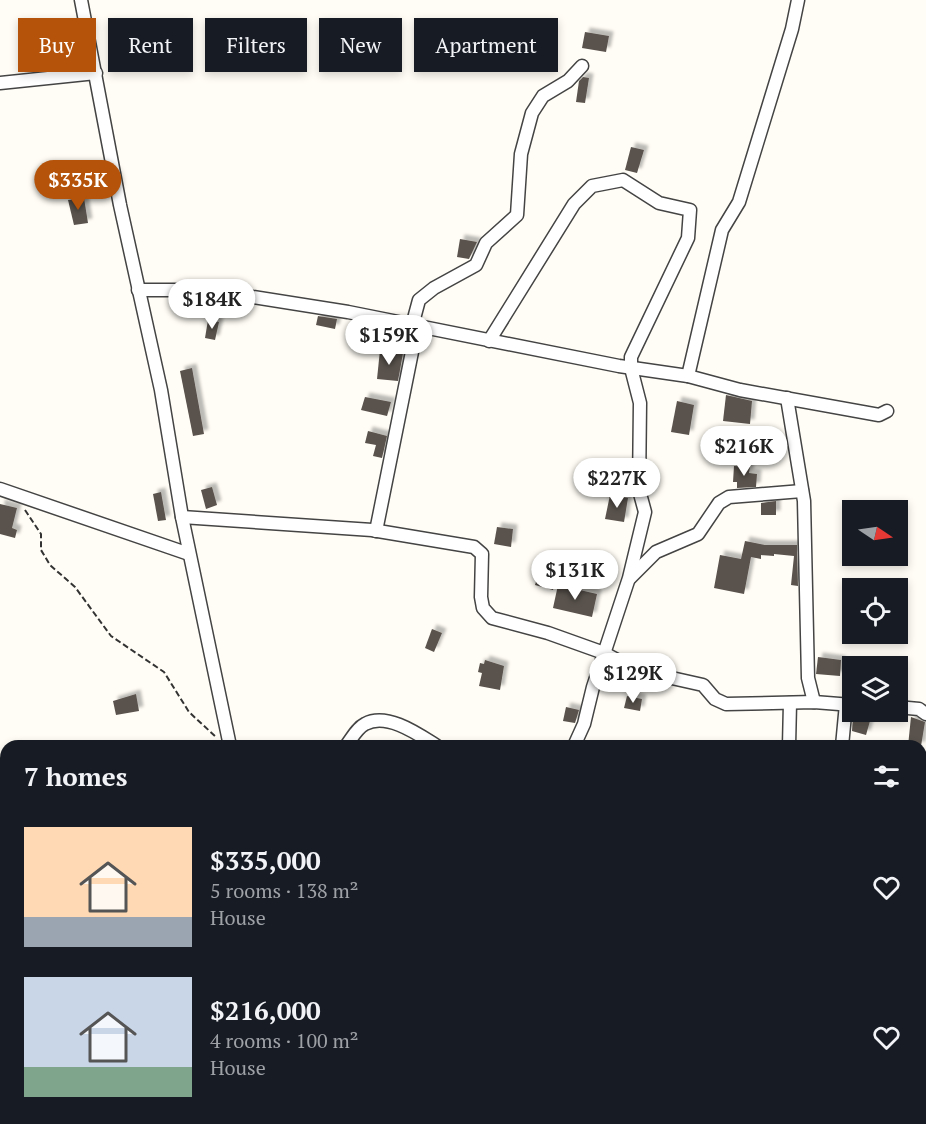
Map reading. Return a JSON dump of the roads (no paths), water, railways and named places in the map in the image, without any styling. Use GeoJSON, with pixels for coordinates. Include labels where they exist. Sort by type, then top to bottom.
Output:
{"type":"FeatureCollection","features":[{"type":"Feature","properties":{"kind":"street"},"geometry":{"type":"LineString","coordinates":[[81,0],[138,290],[161,390],[189,554],[229,740]]}},
{"type":"Feature","properties":{"kind":"street"},"geometry":{"type":"LineString","coordinates":[[688,376],[722,230],[739,202],[792,29],[798,0]]}},
{"type":"Feature","properties":{"kind":"street"},"geometry":{"type":"LineString","coordinates":[[376,531],[419,300],[434,288],[476,265],[486,243],[517,214],[521,154],[532,113],[543,96],[568,81],[582,66]]}},
{"type":"Feature","properties":{"kind":"street"},"geometry":{"type":"LineString","coordinates":[[0,83],[96,73]]}},
{"type":"Feature","properties":{"kind":"street"},"geometry":{"type":"LineString","coordinates":[[489,341],[534,265],[574,204],[592,186],[623,180],[659,203],[687,207],[691,214],[688,238],[635,346],[631,368],[640,404],[639,490],[645,512],[630,578],[604,653],[584,724],[577,740]]}},
{"type":"Feature","properties":{"kind":"street"},"geometry":{"type":"LineString","coordinates":[[138,290],[189,290],[234,294],[348,312],[631,368],[688,376],[740,390],[879,415],[886,411]]}},
{"type":"Feature","properties":{"kind":"street"},"geometry":{"type":"LineString","coordinates":[[787,398],[802,491],[806,535],[807,668],[814,702]]}},
{"type":"Feature","properties":{"kind":"street"},"geometry":{"type":"LineString","coordinates":[[0,489],[189,554]]}},
{"type":"Feature","properties":{"kind":"street"},"geometry":{"type":"LineString","coordinates":[[630,578],[656,552],[698,534],[719,503],[729,497],[802,491]]}},
{"type":"Feature","properties":{"kind":"street"},"geometry":{"type":"LineString","coordinates":[[182,517],[376,531],[474,547],[482,554],[483,608],[492,618],[548,633],[604,653],[636,670],[703,685],[715,699],[726,704],[814,702],[842,704]]}},
{"type":"Feature","properties":{"kind":"street"},"geometry":{"type":"LineString","coordinates":[[789,740],[790,703]]}},
{"type":"Feature","properties":{"kind":"street"},"geometry":{"type":"LineString","coordinates":[[908,708],[919,709],[926,714]]}},
{"type":"Feature","properties":{"kind":"street"},"geometry":{"type":"LineString","coordinates":[[350,740],[359,728],[376,720],[400,725],[426,740]]}},
{"type":"Feature","properties":{"kind":"street"},"geometry":{"type":"LineString","coordinates":[[843,740],[846,722]]}}]}
